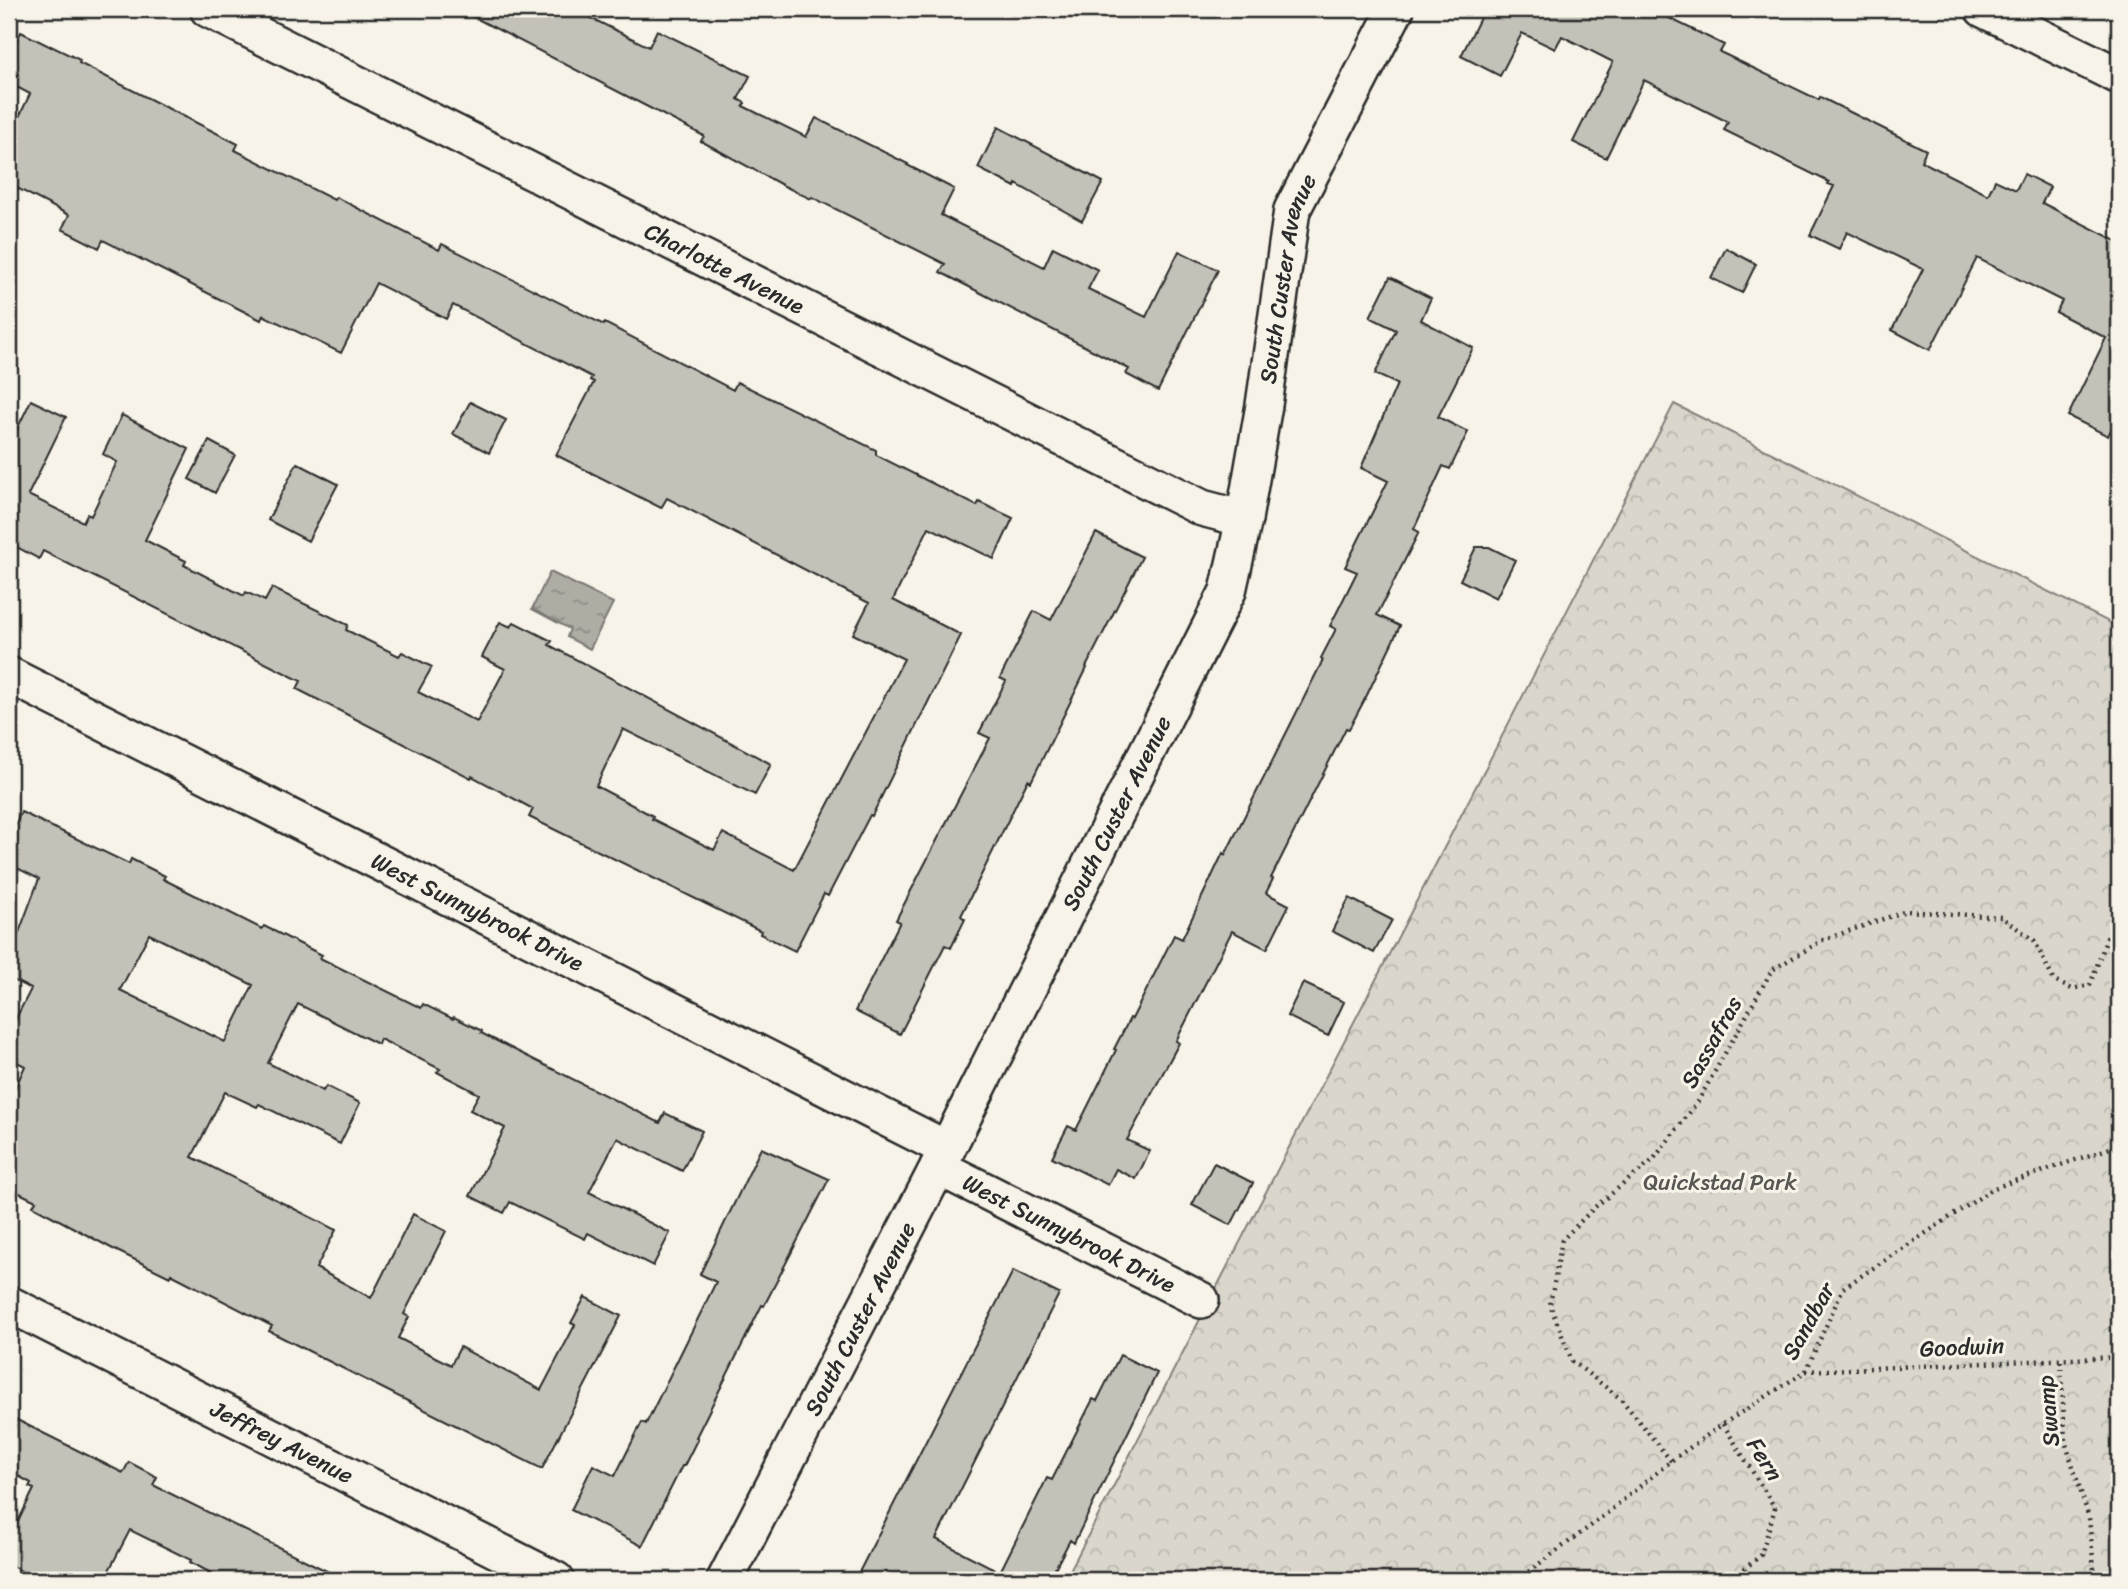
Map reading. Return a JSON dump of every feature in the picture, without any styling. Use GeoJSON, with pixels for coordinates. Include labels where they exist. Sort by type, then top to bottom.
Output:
{"type":"FeatureCollection","features":[{"type":"Feature","properties":{"kind":"street","name":"Charlotte Avenue"},"geometry":{"type":"LineString","coordinates":[[208,9],[1202,508],[1244,519]]}},
{"type":"Feature","properties":{"kind":"street","name":"South Custer Avenue"},"geometry":{"type":"LineString","coordinates":[[725,1580],[942,1158],[1228,591],[1264,405],[1292,210],[1396,9]]}},
{"type":"Feature","properties":{"kind":"street"},"geometry":{"type":"LineString","coordinates":[[1983,9],[2119,76]]}},
{"type":"Feature","properties":{"kind":"street","name":"West Sunnybrook Drive"},"geometry":{"type":"LineString","coordinates":[[9,676],[942,1158],[1201,1300]]}},
{"type":"Feature","properties":{"kind":"street","name":"Jeffrey Avenue"},"geometry":{"type":"LineString","coordinates":[[9,1304],[556,1580]]}},
{"type":"Feature","properties":{"kind":"path","name":"Sassafras"},"geometry":{"type":"LineString","coordinates":[[1671,1461],[1621,1399],[1572,1361],[1549,1305],[1562,1240],[1595,1207],[1653,1160],[1660,1151],[1697,1103],[1772,970],[1823,940],[1906,911],[2001,917],[2034,940],[2054,981],[2072,989],[2090,985],[2107,938],[2119,934]]}},
{"type":"Feature","properties":{"kind":"path","name":"Sandbar"},"geometry":{"type":"LineString","coordinates":[[1517,1580],[1596,1522],[1671,1461],[1806,1371],[1843,1288],[1994,1188],[2119,1145]]}},
{"type":"Feature","properties":{"kind":"path","name":"Goodwin"},"geometry":{"type":"LineString","coordinates":[[1806,1371],[2119,1357]]}},
{"type":"Feature","properties":{"kind":"path","name":"Swamp"},"geometry":{"type":"LineString","coordinates":[[2062,1361],[2065,1441],[2090,1518],[2095,1580]]}},
{"type":"Feature","properties":{"kind":"path","name":"Fern"},"geometry":{"type":"LineString","coordinates":[[1723,1424],[1774,1508],[1761,1555],[1731,1580]]}},
{"type":"Feature","properties":{"kind":"green space","name":"Quickstad Park"},"geometry":{"type":"Polygon","coordinates":[[[1674,404],[2119,627],[2119,1580],[1065,1580],[1674,404]]]}},
{"type":"Feature","properties":{"kind":"water"},"geometry":{"type":"Polygon","coordinates":[[[550,572],[613,603],[590,649],[567,637],[570,629],[532,609],[550,572]]]}},
{"type":"Feature","properties":{"kind":"building"},"geometry":{"type":"Polygon","coordinates":[[[458,9],[573,9],[649,47],[657,30],[750,76],[738,99],[745,103],[743,106],[806,137],[816,118],[908,164],[954,189],[941,215],[1044,267],[1053,247],[1098,270],[1088,289],[1146,317],[1179,251],[1218,270],[1158,391],[1126,374],[1129,369],[940,272],[945,264],[812,197],[811,199],[782,185],[701,141],[704,136],[458,9]]]}},
{"type":"Feature","properties":{"kind":"building"},"geometry":{"type":"Polygon","coordinates":[[[1472,9],[1651,9],[1724,45],[1720,52],[1819,100],[1820,97],[1926,150],[1921,161],[1988,195],[1995,180],[2016,190],[2024,174],[2050,187],[2042,203],[2119,242],[2119,414],[2108,436],[2068,416],[2106,338],[2056,312],[2062,301],[1977,258],[1930,350],[1892,330],[1923,269],[1847,232],[1839,249],[1810,235],[1834,186],[1828,184],[1829,182],[1724,130],[1728,122],[1644,80],[1606,158],[1573,142],[1613,62],[1562,36],[1555,49],[1522,33],[1500,76],[1461,56],[1482,14],[1472,9]]]}},
{"type":"Feature","properties":{"kind":"building"},"geometry":{"type":"Polygon","coordinates":[[[21,32],[80,60],[79,63],[238,144],[235,150],[334,200],[336,197],[439,250],[442,244],[604,325],[605,323],[733,390],[737,382],[876,450],[876,455],[977,506],[979,502],[1013,518],[994,559],[929,527],[893,600],[961,635],[872,816],[870,815],[828,896],[824,894],[795,951],[760,934],[761,931],[529,817],[533,809],[297,689],[301,681],[43,551],[39,559],[9,543],[9,446],[31,400],[66,417],[28,495],[83,522],[87,514],[91,516],[117,462],[103,454],[122,415],[189,449],[145,540],[186,561],[184,565],[244,596],[246,592],[265,601],[272,588],[348,625],[346,630],[399,656],[402,652],[432,667],[418,692],[477,722],[505,669],[482,657],[500,622],[511,627],[514,622],[552,641],[549,645],[771,764],[755,795],[623,729],[596,786],[653,816],[652,819],[714,850],[723,833],[794,870],[904,659],[853,634],[869,603],[667,498],[661,508],[556,455],[594,382],[590,380],[592,377],[453,305],[446,319],[376,283],[341,353],[263,315],[261,320],[103,240],[99,248],[62,229],[69,215],[9,184],[9,138],[30,94],[9,83],[9,57],[21,32]]]}},
{"type":"Feature","properties":{"kind":"building"},"geometry":{"type":"Polygon","coordinates":[[[998,127],[1103,182],[1082,221],[1016,184],[1015,187],[978,168],[998,127]]]}},
{"type":"Feature","properties":{"kind":"building"},"geometry":{"type":"Polygon","coordinates":[[[1726,248],[1756,264],[1742,293],[1711,278],[1726,248]]]}},
{"type":"Feature","properties":{"kind":"building"},"geometry":{"type":"Polygon","coordinates":[[[1390,277],[1431,298],[1421,320],[1473,348],[1438,417],[1468,432],[1450,469],[1443,466],[1414,529],[1419,532],[1377,615],[1400,626],[1271,878],[1273,879],[1266,893],[1289,905],[1267,949],[1232,931],[1176,1041],[1179,1043],[1127,1140],[1150,1151],[1136,1179],[1116,1169],[1108,1185],[1052,1157],[1068,1126],[1076,1130],[1116,1050],[1114,1049],[1174,935],[1182,939],[1223,853],[1225,855],[1323,660],[1321,658],[1336,629],[1330,626],[1357,572],[1345,567],[1388,481],[1361,468],[1397,384],[1375,374],[1396,330],[1370,317],[1390,277]]]}},
{"type":"Feature","properties":{"kind":"building"},"geometry":{"type":"Polygon","coordinates":[[[470,402],[506,420],[489,453],[453,434],[470,402]]]}},
{"type":"Feature","properties":{"kind":"building"},"geometry":{"type":"Polygon","coordinates":[[[209,441],[235,455],[215,493],[189,479],[209,441]]]}},
{"type":"Feature","properties":{"kind":"building"},"geometry":{"type":"Polygon","coordinates":[[[297,463],[338,484],[308,541],[268,520],[297,463]]]}},
{"type":"Feature","properties":{"kind":"building"},"geometry":{"type":"Polygon","coordinates":[[[1096,533],[1142,557],[1031,782],[1028,780],[961,916],[965,919],[951,948],[945,945],[900,1034],[855,1011],[900,922],[896,920],[990,738],[979,733],[1006,681],[1000,678],[1034,611],[1051,620],[1096,533]]]}},
{"type":"Feature","properties":{"kind":"building"},"geometry":{"type":"Polygon","coordinates":[[[1476,547],[1489,547],[1515,560],[1496,598],[1460,580],[1476,547]]]}},
{"type":"Feature","properties":{"kind":"building"},"geometry":{"type":"Polygon","coordinates":[[[21,812],[129,864],[131,859],[165,876],[163,879],[262,929],[264,926],[322,955],[320,958],[421,1008],[423,1004],[453,1019],[454,1017],[660,1123],[665,1113],[702,1131],[682,1171],[617,1138],[589,1192],[670,1233],[653,1266],[588,1233],[585,1239],[510,1202],[504,1213],[470,1196],[505,1128],[470,1110],[479,1094],[437,1072],[440,1069],[380,1039],[378,1044],[298,1004],[268,1063],[323,1091],[326,1086],[360,1103],[340,1144],[259,1104],[257,1107],[225,1092],[192,1157],[336,1230],[316,1268],[371,1298],[413,1214],[446,1231],[404,1314],[409,1317],[398,1338],[451,1365],[460,1347],[541,1390],[575,1325],[571,1323],[585,1297],[621,1316],[542,1469],[269,1331],[272,1326],[171,1274],[170,1277],[113,1249],[33,1206],[36,1201],[9,1188],[9,1102],[25,1066],[9,1058],[9,1032],[31,989],[9,978],[9,930],[18,935],[39,879],[9,864],[9,837],[21,812]],[[149,934],[120,990],[225,1042],[253,985],[149,934]]]}},
{"type":"Feature","properties":{"kind":"building"},"geometry":{"type":"Polygon","coordinates":[[[1349,898],[1392,920],[1374,953],[1332,931],[1349,898]]]}},
{"type":"Feature","properties":{"kind":"building"},"geometry":{"type":"Polygon","coordinates":[[[1303,983],[1344,1002],[1328,1036],[1287,1016],[1303,983]]]}},
{"type":"Feature","properties":{"kind":"building"},"geometry":{"type":"Polygon","coordinates":[[[761,1148],[829,1179],[764,1306],[762,1305],[642,1546],[571,1510],[593,1465],[615,1476],[642,1422],[646,1424],[716,1282],[700,1274],[761,1148]]]}},
{"type":"Feature","properties":{"kind":"building"},"geometry":{"type":"Polygon","coordinates":[[[1214,1163],[1253,1183],[1231,1225],[1192,1205],[1214,1163]]]}},
{"type":"Feature","properties":{"kind":"building"},"geometry":{"type":"Polygon","coordinates":[[[1013,1271],[1059,1294],[936,1539],[1000,1572],[1047,1478],[1052,1480],[1093,1399],[1097,1401],[1120,1355],[1157,1373],[1074,1543],[1070,1540],[1049,1580],[855,1580],[1013,1271]]]}},
{"type":"Feature","properties":{"kind":"building"},"geometry":{"type":"Polygon","coordinates":[[[9,1416],[123,1473],[129,1462],[157,1477],[153,1485],[345,1580],[224,1580],[190,1562],[191,1560],[130,1530],[104,1580],[39,1580],[9,1565],[9,1540],[34,1489],[29,1487],[31,1483],[9,1471],[9,1416]]]}}]}
